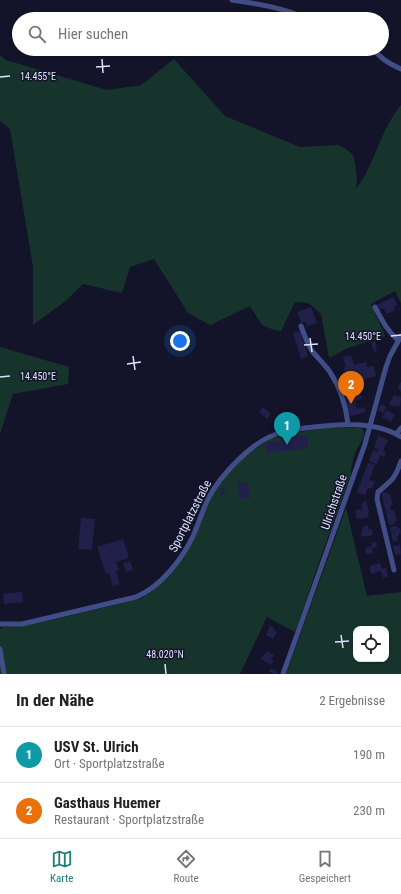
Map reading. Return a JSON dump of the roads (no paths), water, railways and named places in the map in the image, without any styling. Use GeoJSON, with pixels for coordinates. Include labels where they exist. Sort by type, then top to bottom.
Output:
{"type":"FeatureCollection","features":[{"type":"Feature","properties":{"kind":"street"},"geometry":{"type":"LineString","coordinates":[[232,0],[271,6],[290,12]]}},
{"type":"Feature","properties":{"kind":"street"},"geometry":{"type":"LineString","coordinates":[[380,56],[388,64],[401,69]]}},
{"type":"Feature","properties":{"kind":"street"},"geometry":{"type":"LineString","coordinates":[[375,307],[386,328],[393,336],[400,338]]}},
{"type":"Feature","properties":{"kind":"street"},"geometry":{"type":"LineString","coordinates":[[301,326],[313,352],[324,364],[334,380],[342,400],[348,424]]}},
{"type":"Feature","properties":{"kind":"street","name":"Ulrichstraße"},"geometry":{"type":"LineString","coordinates":[[283,674],[324,562],[370,426],[386,367],[400,338]]}},
{"type":"Feature","properties":{"kind":"street","name":"Sportplatzstraße"},"geometry":{"type":"LineString","coordinates":[[0,624],[17,624],[35,621],[144,594],[158,584],[183,555],[194,534],[208,498],[220,480],[243,455],[265,438],[280,432],[348,424],[384,429],[401,438]]}},
{"type":"Feature","properties":{"kind":"street"},"geometry":{"type":"LineString","coordinates":[[396,434],[401,428]]}},
{"type":"Feature","properties":{"kind":"street"},"geometry":{"type":"LineString","coordinates":[[394,570],[378,506],[377,495],[378,492],[392,480],[401,461]]}},
{"type":"Feature","properties":{"kind":"street"},"geometry":{"type":"LineString","coordinates":[[0,650],[4,674]]}},
{"type":"Feature","properties":{"kind":"place","name":"Gasthaus Huemer"},"geometry":{"type":"Point","coordinates":[351,404]}},
{"type":"Feature","properties":{"kind":"place","name":"USV St. Ulrich"},"geometry":{"type":"Point","coordinates":[287,445]}}]}
